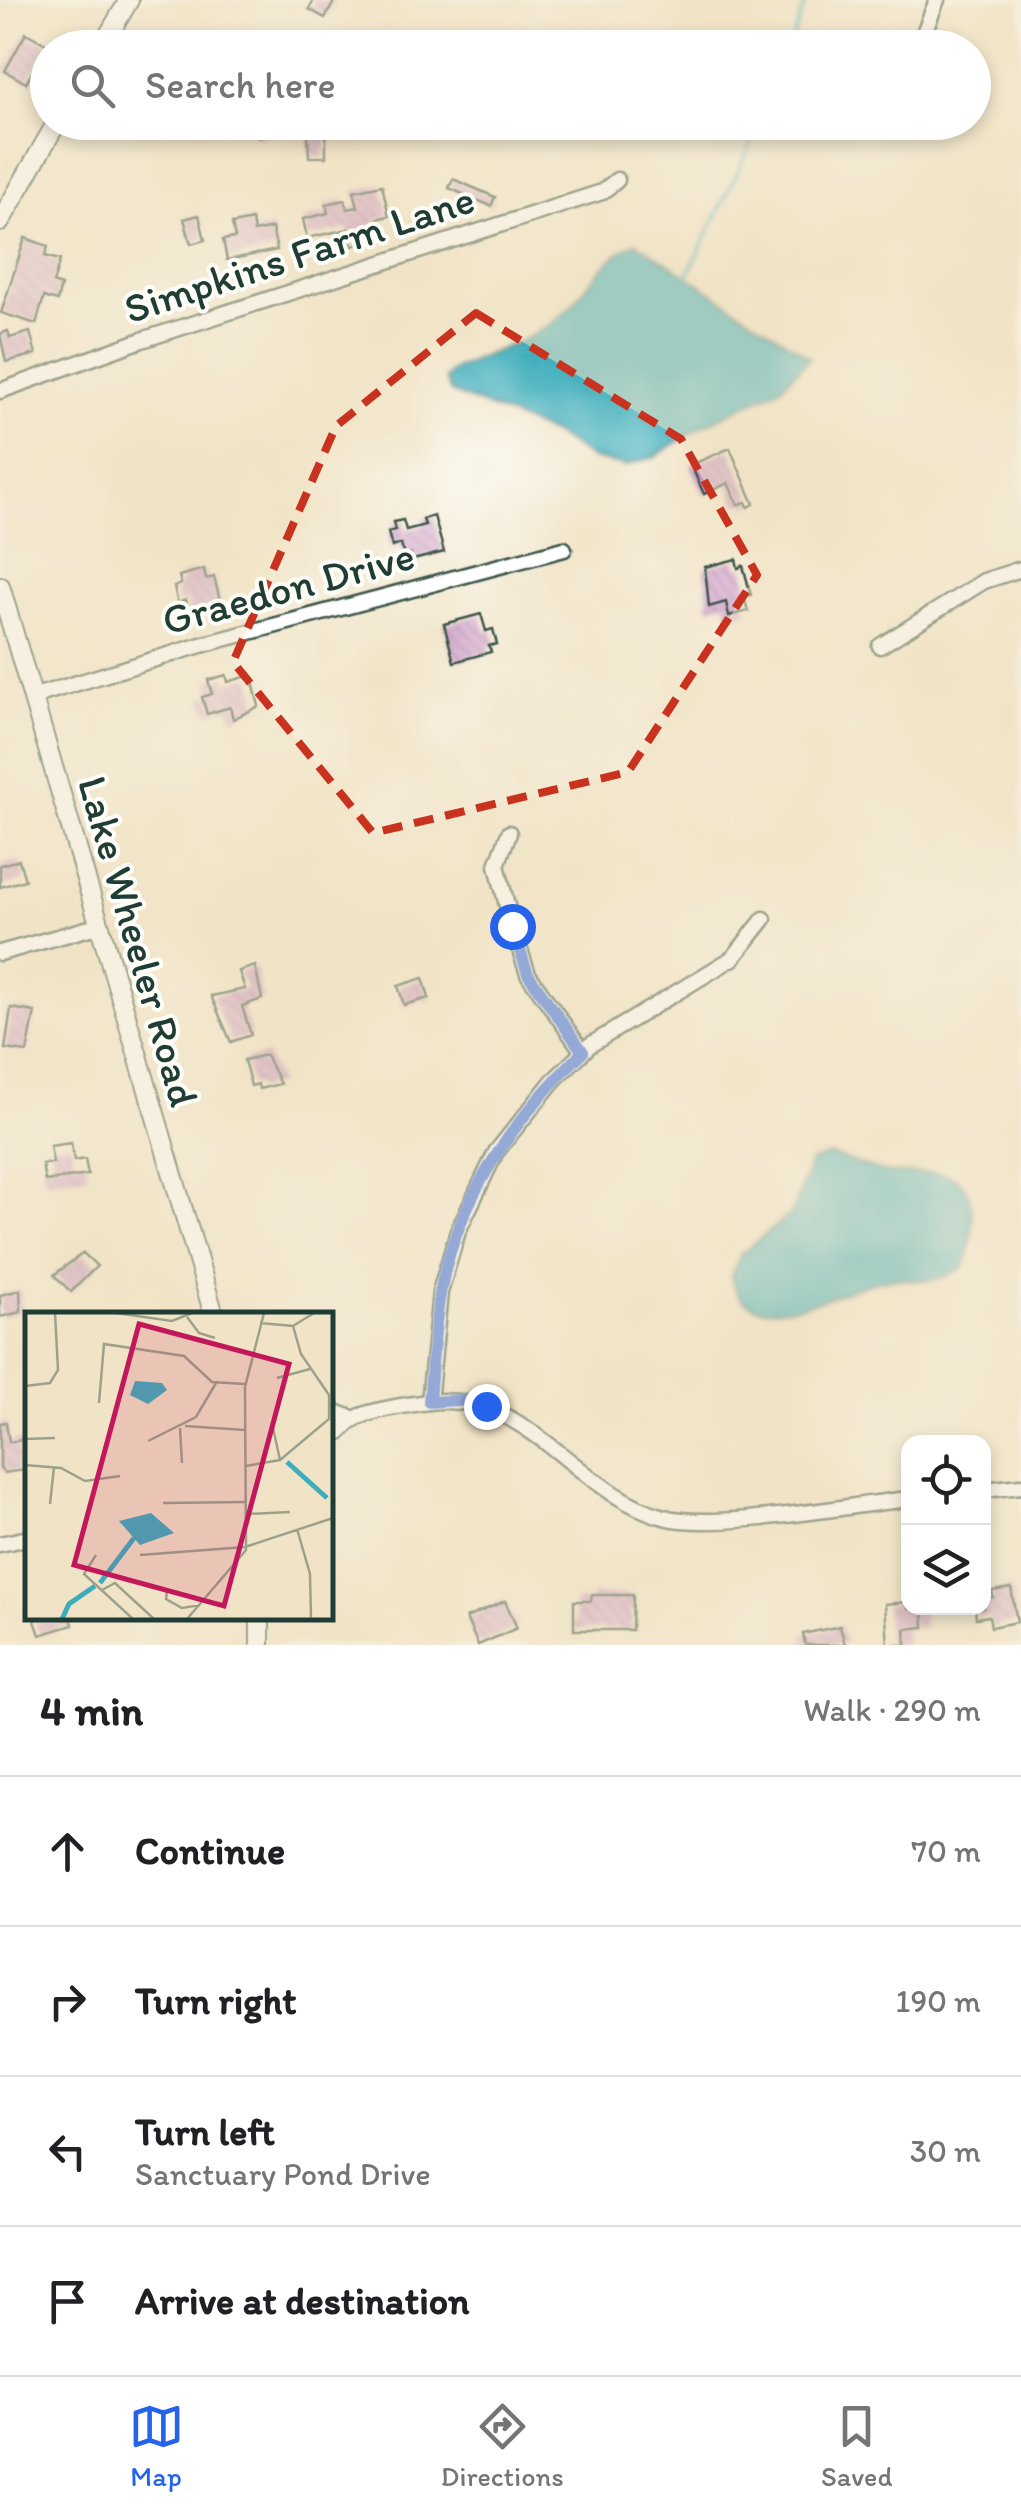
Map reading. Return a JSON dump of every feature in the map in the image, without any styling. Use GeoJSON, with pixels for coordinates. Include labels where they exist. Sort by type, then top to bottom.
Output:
{"type":"FeatureCollection","features":[{"type":"Feature","properties":{"kind":"street"},"geometry":{"type":"LineString","coordinates":[[111,30],[128,0]]}},
{"type":"Feature","properties":{"kind":"street"},"geometry":{"type":"LineString","coordinates":[[925,30],[937,0]]}},
{"type":"Feature","properties":{"kind":"street"},"geometry":{"type":"LineString","coordinates":[[0,222],[48,140]]}},
{"type":"Feature","properties":{"kind":"street","name":"Simpkins Farm Lane"},"geometry":{"type":"LineString","coordinates":[[0,391],[142,340],[602,192],[617,180]]}},
{"type":"Feature","properties":{"kind":"street","name":"Graedon Drive"},"geometry":{"type":"LineString","coordinates":[[32,697],[201,645],[564,549]]}},
{"type":"Feature","properties":{"kind":"street"},"geometry":{"type":"LineString","coordinates":[[880,646],[984,581],[1021,569]]}},
{"type":"Feature","properties":{"kind":"street","name":"Lake Wheeler Road"},"geometry":{"type":"LineString","coordinates":[[0,586],[4,619],[32,697],[96,926],[213,1312]]}},
{"type":"Feature","properties":{"kind":"street"},"geometry":{"type":"LineString","coordinates":[[509,833],[497,865],[528,974],[583,1052]]}},
{"type":"Feature","properties":{"kind":"street"},"geometry":{"type":"LineString","coordinates":[[429,1402],[440,1292],[458,1230],[496,1152],[553,1081],[583,1052],[733,958],[764,919]]}},
{"type":"Feature","properties":{"kind":"street"},"geometry":{"type":"LineString","coordinates":[[0,952],[96,926]]}},
{"type":"Feature","properties":{"kind":"street"},"geometry":{"type":"LineString","coordinates":[[332,1436],[355,1419],[429,1402],[460,1400],[523,1422],[598,1482],[663,1517],[738,1518],[901,1500]]}},
{"type":"Feature","properties":{"kind":"street"},"geometry":{"type":"LineString","coordinates":[[332,1411],[355,1419]]}},
{"type":"Feature","properties":{"kind":"street"},"geometry":{"type":"LineString","coordinates":[[991,1489],[1021,1486]]}},
{"type":"Feature","properties":{"kind":"street"},"geometry":{"type":"LineString","coordinates":[[0,1544],[25,1539]]}},
{"type":"Feature","properties":{"kind":"highlighted area"},"geometry":{"type":"Polygon","coordinates":[[[476,313],[681,439],[757,575],[628,772],[373,833],[233,662],[336,426],[476,313]]]}},
{"type":"Feature","properties":{"kind":"water"},"geometry":{"type":"Polygon","coordinates":[[[636,242],[810,357],[780,388],[699,428],[656,456],[625,466],[593,459],[554,434],[451,392],[445,379],[453,370],[552,323],[610,260],[636,242]]]}},
{"type":"Feature","properties":{"kind":"water"},"geometry":{"type":"Polygon","coordinates":[[[829,1155],[889,1173],[937,1173],[956,1178],[965,1187],[972,1214],[963,1268],[926,1281],[885,1279],[815,1302],[772,1310],[753,1306],[739,1296],[731,1276],[741,1254],[792,1213],[810,1162],[829,1155]]]}},
{"type":"Feature","properties":{"kind":"building"},"geometry":{"type":"Polygon","coordinates":[[[314,0],[335,0],[325,18],[309,9],[314,0]]]}},
{"type":"Feature","properties":{"kind":"building"},"geometry":{"type":"Polygon","coordinates":[[[26,33],[30,35],[30,76],[26,83],[5,71],[26,33]]]}},
{"type":"Feature","properties":{"kind":"building"},"geometry":{"type":"Polygon","coordinates":[[[308,140],[326,140],[326,157],[309,157],[308,140]]]}},
{"type":"Feature","properties":{"kind":"building"},"geometry":{"type":"Polygon","coordinates":[[[453,179],[495,197],[491,206],[449,188],[453,179]]]}},
{"type":"Feature","properties":{"kind":"building"},"geometry":{"type":"Polygon","coordinates":[[[382,185],[389,216],[377,219],[382,240],[352,246],[348,229],[307,238],[303,219],[328,213],[326,204],[345,200],[347,209],[358,207],[354,191],[382,185]]]}},
{"type":"Feature","properties":{"kind":"building"},"geometry":{"type":"Polygon","coordinates":[[[199,215],[205,240],[191,244],[184,219],[199,215]]]}},
{"type":"Feature","properties":{"kind":"building"},"geometry":{"type":"Polygon","coordinates":[[[252,220],[254,232],[272,228],[277,250],[227,260],[223,240],[235,238],[232,224],[252,220]]]}},
{"type":"Feature","properties":{"kind":"building"},"geometry":{"type":"Polygon","coordinates":[[[25,238],[48,246],[45,256],[60,260],[53,283],[61,286],[57,301],[44,297],[36,324],[1,313],[25,238]]]}},
{"type":"Feature","properties":{"kind":"building"},"geometry":{"type":"Polygon","coordinates":[[[8,331],[10,338],[30,332],[36,354],[6,362],[0,334],[8,331]]]}},
{"type":"Feature","properties":{"kind":"building"},"geometry":{"type":"Polygon","coordinates":[[[730,448],[754,504],[748,507],[746,502],[738,505],[728,483],[704,494],[691,465],[730,448]]]}},
{"type":"Feature","properties":{"kind":"building"},"geometry":{"type":"Polygon","coordinates":[[[434,516],[444,552],[413,560],[411,555],[404,556],[401,544],[392,547],[388,532],[395,530],[393,522],[403,520],[406,530],[425,525],[423,519],[434,516]]]}},
{"type":"Feature","properties":{"kind":"building"},"geometry":{"type":"Polygon","coordinates":[[[736,559],[738,568],[743,566],[751,595],[744,597],[748,611],[729,616],[726,602],[709,607],[705,567],[736,559]]]}},
{"type":"Feature","properties":{"kind":"building"},"geometry":{"type":"Polygon","coordinates":[[[204,569],[206,579],[214,577],[221,604],[189,613],[186,600],[178,603],[174,587],[181,584],[179,576],[204,569]]]}},
{"type":"Feature","properties":{"kind":"building"},"geometry":{"type":"Polygon","coordinates":[[[481,614],[486,631],[493,629],[497,644],[489,646],[491,652],[454,662],[444,624],[481,614]]]}},
{"type":"Feature","properties":{"kind":"building"},"geometry":{"type":"Polygon","coordinates":[[[226,675],[228,682],[251,675],[259,706],[233,719],[230,707],[207,714],[202,697],[212,694],[208,680],[226,675]]]}},
{"type":"Feature","properties":{"kind":"building"},"geometry":{"type":"Polygon","coordinates":[[[19,860],[25,880],[0,887],[0,865],[19,860]]]}},
{"type":"Feature","properties":{"kind":"building"},"geometry":{"type":"Polygon","coordinates":[[[255,966],[262,999],[242,1006],[251,1035],[231,1042],[211,996],[245,989],[239,971],[255,966]]]}},
{"type":"Feature","properties":{"kind":"building"},"geometry":{"type":"Polygon","coordinates":[[[423,978],[429,998],[404,1005],[398,986],[423,978]]]}},
{"type":"Feature","properties":{"kind":"building"},"geometry":{"type":"Polygon","coordinates":[[[11,1008],[35,1012],[27,1052],[5,1049],[11,1008]]]}},
{"type":"Feature","properties":{"kind":"building"},"geometry":{"type":"Polygon","coordinates":[[[266,1055],[280,1084],[259,1089],[258,1084],[251,1086],[244,1060],[266,1055]]]}},
{"type":"Feature","properties":{"kind":"building"},"geometry":{"type":"Polygon","coordinates":[[[71,1143],[74,1161],[85,1159],[88,1175],[45,1181],[42,1164],[53,1163],[50,1146],[71,1143]]]}},
{"type":"Feature","properties":{"kind":"building"},"geometry":{"type":"Polygon","coordinates":[[[83,1253],[97,1266],[71,1292],[54,1275],[83,1253]]]}},
{"type":"Feature","properties":{"kind":"building"},"geometry":{"type":"Polygon","coordinates":[[[20,1290],[21,1312],[0,1317],[0,1295],[20,1290]]]}},
{"type":"Feature","properties":{"kind":"building"},"geometry":{"type":"Polygon","coordinates":[[[6,1422],[9,1442],[25,1439],[25,1470],[4,1473],[0,1468],[0,1423],[6,1422]]]}},
{"type":"Feature","properties":{"kind":"building"},"geometry":{"type":"Polygon","coordinates":[[[1011,1588],[1017,1622],[991,1627],[989,1616],[976,1618],[976,1615],[991,1615],[992,1591],[1011,1588]]]}},
{"type":"Feature","properties":{"kind":"building"},"geometry":{"type":"Polygon","coordinates":[[[592,1595],[633,1595],[632,1630],[574,1630],[574,1601],[591,1601],[592,1595]]]}},
{"type":"Feature","properties":{"kind":"building"},"geometry":{"type":"Polygon","coordinates":[[[505,1601],[517,1628],[478,1645],[466,1618],[505,1601]]]}},
{"type":"Feature","properties":{"kind":"building"},"geometry":{"type":"Polygon","coordinates":[[[901,1603],[901,1615],[923,1615],[924,1627],[905,1629],[906,1645],[888,1645],[885,1604],[901,1603]]]}},
{"type":"Feature","properties":{"kind":"building"},"geometry":{"type":"Polygon","coordinates":[[[35,1620],[72,1620],[73,1625],[40,1635],[35,1620]]]}},
{"type":"Feature","properties":{"kind":"building"},"geometry":{"type":"Polygon","coordinates":[[[840,1626],[845,1645],[805,1645],[803,1634],[840,1626]]]}},
{"type":"Feature","properties":{"kind":"waterway"},"geometry":{"type":"LineString","coordinates":[[796,30],[806,0]]}},
{"type":"Feature","properties":{"kind":"waterway"},"geometry":{"type":"LineString","coordinates":[[687,276],[753,140]]}},
{"type":"Feature","properties":{"kind":"route"},"geometry":{"type":"LineString","coordinates":[[486,1406],[460,1400],[429,1402],[440,1292],[458,1230],[496,1152],[553,1081],[583,1052],[528,974],[512,926]]}}]}
